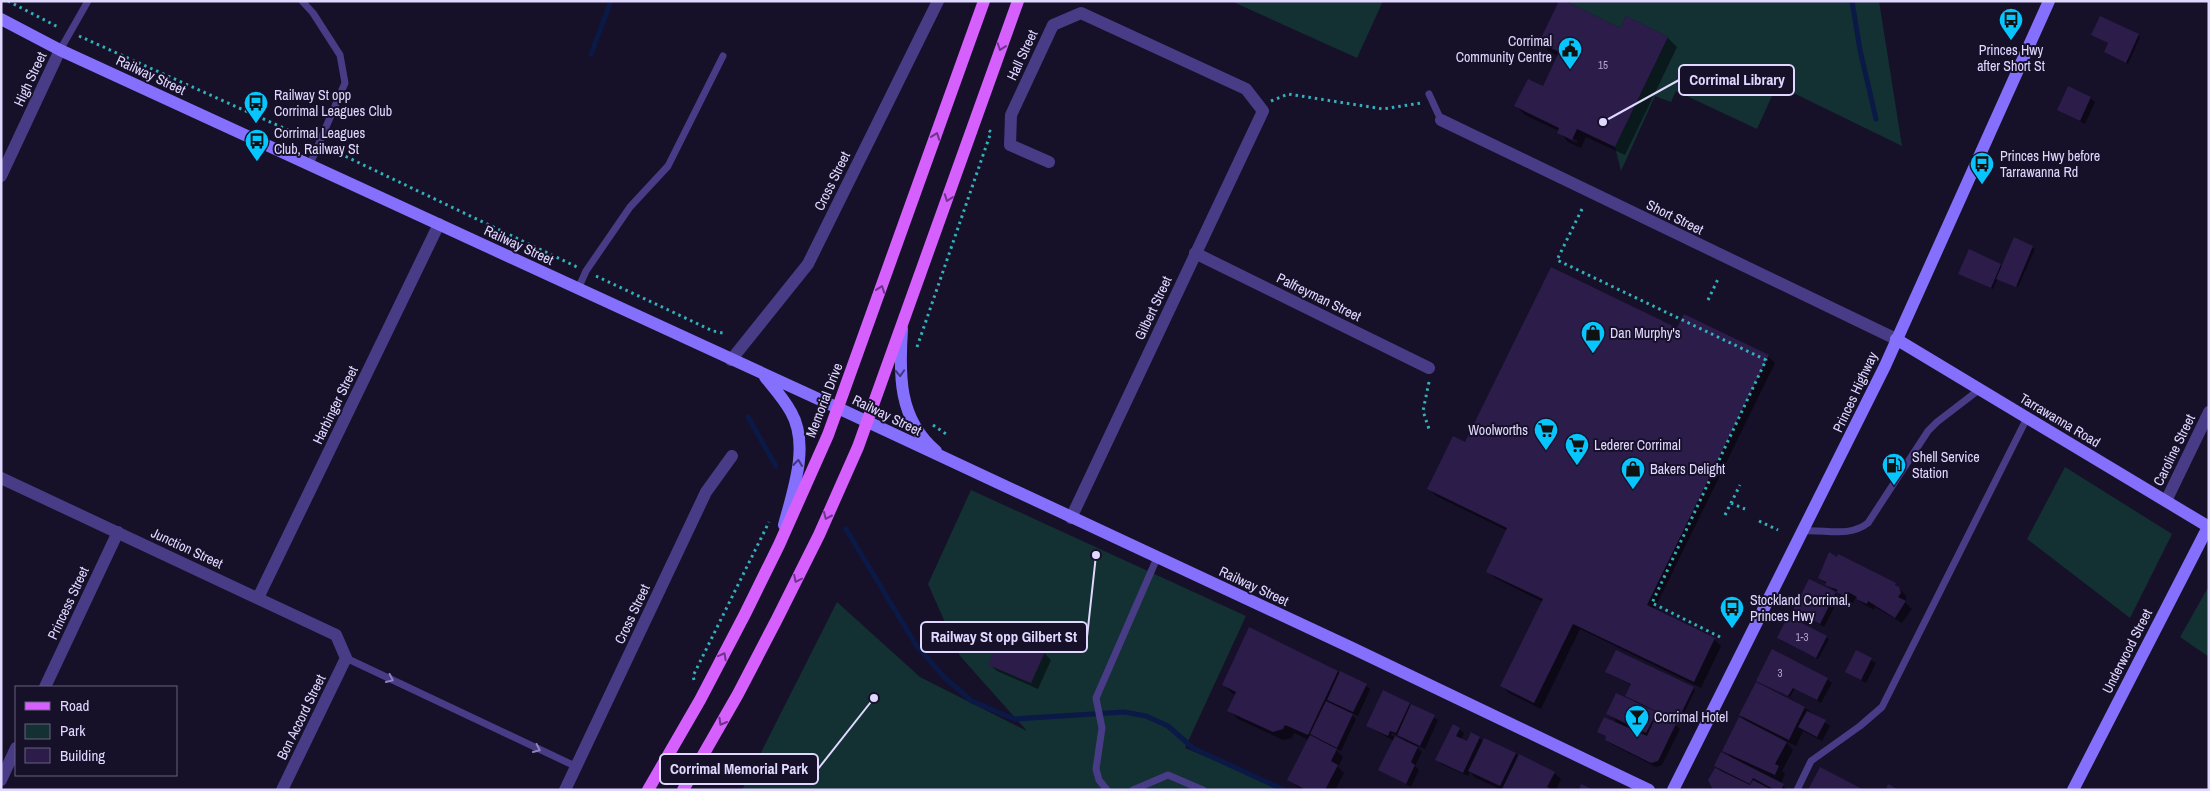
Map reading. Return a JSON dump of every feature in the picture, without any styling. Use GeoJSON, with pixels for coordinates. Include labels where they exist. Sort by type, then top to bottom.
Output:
{"type":"FeatureCollection","features":[{"type":"Feature","properties":{"kind":"main road","name":"Memorial Drive"},"geometry":{"type":"LineString","coordinates":[[648,790],[700,700],[779,545],[838,408],[984,1]]}},
{"type":"Feature","properties":{"kind":"main road"},"geometry":{"type":"LineString","coordinates":[[683,790],[738,694],[777,619],[819,535],[868,423],[1018,1]]}},
{"type":"Feature","properties":{"kind":"main road","name":"Princes Highway"},"geometry":{"type":"LineString","coordinates":[[1673,790],[1852,435],[2049,1]]}},
{"type":"Feature","properties":{"kind":"main road","name":"Railway Street"},"geometry":{"type":"LineString","coordinates":[[1,19],[60,50],[838,408],[1649,790]]}},
{"type":"Feature","properties":{"kind":"main road"},"geometry":{"type":"LineString","coordinates":[[902,324],[899,368],[907,410],[920,435],[948,461]]}},
{"type":"Feature","properties":{"kind":"main road","name":"Tarrawanna Road"},"geometry":{"type":"LineString","coordinates":[[1896,339],[2208,527]]}},
{"type":"Feature","properties":{"kind":"main road"},"geometry":{"type":"LineString","coordinates":[[763,374],[791,413],[798,431],[797,472],[779,545]]}},
{"type":"Feature","properties":{"kind":"main road","name":"Underwood Street"},"geometry":{"type":"LineString","coordinates":[[2073,790],[2208,527]]}},
{"type":"Feature","properties":{"kind":"street","name":"Cross Street"},"geometry":{"type":"LineString","coordinates":[[732,360],[808,264],[938,1]]}},
{"type":"Feature","properties":{"kind":"street","name":"Hall Street"},"geometry":{"type":"LineString","coordinates":[[1048,162],[1010,145],[1010,115],[1053,25],[1081,13],[1246,89],[1261,108]]}},
{"type":"Feature","properties":{"kind":"street","name":"High Street"},"geometry":{"type":"LineString","coordinates":[[1,176],[60,50]]}},
{"type":"Feature","properties":{"kind":"street","name":"Gilbert Street"},"geometry":{"type":"LineString","coordinates":[[1071,518],[1261,108]]}},
{"type":"Feature","properties":{"kind":"street","name":"Short Street"},"geometry":{"type":"LineString","coordinates":[[1441,120],[1896,339]]}},
{"type":"Feature","properties":{"kind":"street","name":"Harbinger Street"},"geometry":{"type":"LineString","coordinates":[[258,598],[439,224]]}},
{"type":"Feature","properties":{"kind":"street","name":"Palfreyman Street"},"geometry":{"type":"LineString","coordinates":[[1195,253],[1429,368]]}},
{"type":"Feature","properties":{"kind":"street","name":"Caroline Street"},"geometry":{"type":"LineString","coordinates":[[2166,501],[2209,412]]}},
{"type":"Feature","properties":{"kind":"street","name":"Cross Street"},"geometry":{"type":"LineString","coordinates":[[565,790],[706,492],[732,456]]}},
{"type":"Feature","properties":{"kind":"street","name":"Junction Street"},"geometry":{"type":"LineString","coordinates":[[1,478],[336,634],[346,658]]}},
{"type":"Feature","properties":{"kind":"street","name":"Princess Street"},"geometry":{"type":"LineString","coordinates":[[45,686],[118,532]]}},
{"type":"Feature","properties":{"kind":"street","name":"Bon Accord Street"},"geometry":{"type":"LineString","coordinates":[[282,790],[346,658]]}},
{"type":"Feature","properties":{"kind":"street"},"geometry":{"type":"LineString","coordinates":[[1,780],[15,750]]}},
{"type":"Feature","properties":{"kind":"lane"},"geometry":{"type":"LineString","coordinates":[[60,50],[88,1]]}},
{"type":"Feature","properties":{"kind":"lane"},"geometry":{"type":"LineString","coordinates":[[302,1],[313,12],[340,55],[345,82],[310,164]]}},
{"type":"Feature","properties":{"kind":"lane"},"geometry":{"type":"LineString","coordinates":[[578,289],[586,271],[630,208],[668,166],[723,56]]}},
{"type":"Feature","properties":{"kind":"lane"},"geometry":{"type":"LineString","coordinates":[[1430,98],[1441,120]]}},
{"type":"Feature","properties":{"kind":"lane"},"geometry":{"type":"LineString","coordinates":[[1802,531],[1822,530],[1843,533],[1857,531],[1868,523],[1928,431],[1980,389]]}},
{"type":"Feature","properties":{"kind":"lane"},"geometry":{"type":"LineString","coordinates":[[1797,790],[1811,761],[1860,726],[1882,707],[2027,418]]}},
{"type":"Feature","properties":{"kind":"lane"},"geometry":{"type":"LineString","coordinates":[[1107,790],[1099,780],[1096,769],[1102,728],[1096,698],[1157,558]]}},
{"type":"Feature","properties":{"kind":"lane"},"geometry":{"type":"LineString","coordinates":[[346,658],[576,767]]}},
{"type":"Feature","properties":{"kind":"lane"},"geometry":{"type":"LineString","coordinates":[[1134,790],[1168,775],[1203,790]]}},
{"type":"Feature","properties":{"kind":"path"},"geometry":{"type":"LineString","coordinates":[[8,1],[70,32],[318,144],[724,335]]}},
{"type":"Feature","properties":{"kind":"path"},"geometry":{"type":"LineString","coordinates":[[1261,108],[1288,94],[1383,108],[1430,98]]}},
{"type":"Feature","properties":{"kind":"path"},"geometry":{"type":"LineString","coordinates":[[916,348],[991,132]]}},
{"type":"Feature","properties":{"kind":"path"},"geometry":{"type":"LineString","coordinates":[[1582,209],[1557,260],[1766,360],[1652,603],[1722,638]]}},
{"type":"Feature","properties":{"kind":"path"},"geometry":{"type":"LineString","coordinates":[[1708,300],[1719,277]]}},
{"type":"Feature","properties":{"kind":"path"},"geometry":{"type":"LineString","coordinates":[[1429,368],[1430,387],[1423,411],[1430,429]]}},
{"type":"Feature","properties":{"kind":"path"},"geometry":{"type":"LineString","coordinates":[[925,419],[949,436]]}},
{"type":"Feature","properties":{"kind":"path"},"geometry":{"type":"LineString","coordinates":[[1725,515],[1740,485]]}},
{"type":"Feature","properties":{"kind":"path"},"geometry":{"type":"LineString","coordinates":[[1731,503],[1745,510]]}},
{"type":"Feature","properties":{"kind":"path"},"geometry":{"type":"LineString","coordinates":[[700,700],[693,676],[770,520]]}},
{"type":"Feature","properties":{"kind":"path"},"geometry":{"type":"LineString","coordinates":[[1759,521],[1778,530]]}},
{"type":"Feature","properties":{"kind":"green space"},"geometry":{"type":"Polygon","coordinates":[[[1231,1],[1383,1],[1357,58],[1231,1]]]}},
{"type":"Feature","properties":{"kind":"green space"},"geometry":{"type":"Polygon","coordinates":[[[1570,1],[1879,1],[1902,146],[1777,85],[1757,129],[1676,91],[1671,102],[1655,96],[1621,171],[1615,147],[1668,37],[1626,16],[1620,28],[1569,3],[1570,1]]]}},
{"type":"Feature","properties":{"kind":"green space"},"geometry":{"type":"Polygon","coordinates":[[[2065,467],[2172,534],[2130,618],[2027,539],[2065,467]]]}},
{"type":"Feature","properties":{"kind":"green space"},"geometry":{"type":"Polygon","coordinates":[[[971,490],[1246,616],[1185,748],[1286,790],[742,790],[837,602],[920,677],[1027,731],[960,656],[928,584],[971,490]]]}},
{"type":"Feature","properties":{"kind":"green space"},"geometry":{"type":"Polygon","coordinates":[[[2209,586],[2209,657],[2180,637],[2209,586]]]}},
{"type":"Feature","properties":{"kind":"building"},"geometry":{"type":"Polygon","coordinates":[[[1559,1],[1565,1],[1620,28],[1626,16],[1668,37],[1615,147],[1577,129],[1572,140],[1557,133],[1559,128],[1514,106],[1528,79],[1543,86],[1559,52],[1539,42],[1559,1]]]}},
{"type":"Feature","properties":{"kind":"building"},"geometry":{"type":"Polygon","coordinates":[[[2100,16],[2139,34],[2126,63],[2104,52],[2108,43],[2091,35],[2100,16]]]}},
{"type":"Feature","properties":{"kind":"building"},"geometry":{"type":"Polygon","coordinates":[[[2068,86],[2091,97],[2080,121],[2057,110],[2068,86]]]}},
{"type":"Feature","properties":{"kind":"building"},"geometry":{"type":"Polygon","coordinates":[[[2014,237],[2033,246],[2016,287],[1996,279],[2014,237]]]}},
{"type":"Feature","properties":{"kind":"building"},"geometry":{"type":"Polygon","coordinates":[[[1969,249],[2001,264],[1991,288],[1958,274],[1969,249]]]}},
{"type":"Feature","properties":{"kind":"building","name":"Lederer Corrimal"},"geometry":{"type":"Polygon","coordinates":[[[1551,267],[1677,328],[1684,314],[1769,355],[1647,605],[1715,638],[1694,682],[1573,624],[1534,703],[1500,686],[1543,599],[1486,572],[1507,528],[1427,489],[1453,436],[1465,442],[1551,267]]]}},
{"type":"Feature","properties":{"kind":"building"},"geometry":{"type":"Polygon","coordinates":[[[1829,552],[1837,557],[1838,554],[1896,583],[1895,585],[1899,587],[1901,593],[1898,597],[1906,601],[1895,618],[1868,601],[1867,604],[1856,599],[1857,597],[1848,592],[1846,597],[1836,592],[1838,590],[1825,585],[1826,582],[1818,578],[1829,552]]]}},
{"type":"Feature","properties":{"kind":"building"},"geometry":{"type":"Polygon","coordinates":[[[1809,579],[1836,592],[1820,624],[1793,610],[1809,579]]]}},
{"type":"Feature","properties":{"kind":"building"},"geometry":{"type":"Polygon","coordinates":[[[1788,616],[1827,636],[1816,658],[1777,638],[1788,616]]]}},
{"type":"Feature","properties":{"kind":"building"},"geometry":{"type":"Polygon","coordinates":[[[1249,627],[1338,671],[1308,735],[1285,725],[1283,729],[1273,732],[1227,711],[1236,692],[1222,685],[1249,627]]]}},
{"type":"Feature","properties":{"kind":"building"},"geometry":{"type":"Polygon","coordinates":[[[1002,633],[1045,652],[1031,683],[988,665],[1002,633]]]}},
{"type":"Feature","properties":{"kind":"building"},"geometry":{"type":"Polygon","coordinates":[[[1772,649],[1828,678],[1817,700],[1793,688],[1788,696],[1756,681],[1772,649]]]}},
{"type":"Feature","properties":{"kind":"building"},"geometry":{"type":"Polygon","coordinates":[[[1616,650],[1694,687],[1658,761],[1651,763],[1605,740],[1606,736],[1597,732],[1604,717],[1647,736],[1658,712],[1625,696],[1631,684],[1605,672],[1616,650]]]}},
{"type":"Feature","properties":{"kind":"building"},"geometry":{"type":"Polygon","coordinates":[[[1856,650],[1872,658],[1861,680],[1845,672],[1856,650]]]}},
{"type":"Feature","properties":{"kind":"building"},"geometry":{"type":"Polygon","coordinates":[[[1340,671],[1367,684],[1353,712],[1327,700],[1340,671]]]}},
{"type":"Feature","properties":{"kind":"building"},"geometry":{"type":"Polygon","coordinates":[[[1756,682],[1805,707],[1789,740],[1739,715],[1756,682]]]}},
{"type":"Feature","properties":{"kind":"building"},"geometry":{"type":"Polygon","coordinates":[[[1383,690],[1410,703],[1396,733],[1390,731],[1388,736],[1366,726],[1383,690]]]}},
{"type":"Feature","properties":{"kind":"building"},"geometry":{"type":"Polygon","coordinates":[[[1616,693],[1657,712],[1646,733],[1606,714],[1616,693]]]}},
{"type":"Feature","properties":{"kind":"building"},"geometry":{"type":"Polygon","coordinates":[[[1326,701],[1353,714],[1337,748],[1310,734],[1326,701]]]}},
{"type":"Feature","properties":{"kind":"building"},"geometry":{"type":"Polygon","coordinates":[[[1411,704],[1435,715],[1420,746],[1397,735],[1411,704]]]}},
{"type":"Feature","properties":{"kind":"building"},"geometry":{"type":"Polygon","coordinates":[[[1807,711],[1826,720],[1817,737],[1798,727],[1807,711]]]}},
{"type":"Feature","properties":{"kind":"building"},"geometry":{"type":"Polygon","coordinates":[[[1739,717],[1787,742],[1775,764],[1779,766],[1775,775],[1722,751],[1739,717]]]}},
{"type":"Feature","properties":{"kind":"building"},"geometry":{"type":"Polygon","coordinates":[[[1453,724],[1460,728],[1456,736],[1467,741],[1471,732],[1480,737],[1463,773],[1435,760],[1453,724]]]}},
{"type":"Feature","properties":{"kind":"building"},"geometry":{"type":"Polygon","coordinates":[[[1310,735],[1337,749],[1331,761],[1338,765],[1325,790],[1306,790],[1287,780],[1310,735]]]}},
{"type":"Feature","properties":{"kind":"building"},"geometry":{"type":"Polygon","coordinates":[[[1395,736],[1418,747],[1411,762],[1415,765],[1406,784],[1378,770],[1395,736]]]}},
{"type":"Feature","properties":{"kind":"building"},"geometry":{"type":"Polygon","coordinates":[[[1484,738],[1516,753],[1500,786],[1468,771],[1484,738]]]}},
{"type":"Feature","properties":{"kind":"building"},"geometry":{"type":"Polygon","coordinates":[[[1721,752],[1784,784],[1781,790],[1775,790],[1753,778],[1750,784],[1714,766],[1721,752]]]}},
{"type":"Feature","properties":{"kind":"building"},"geometry":{"type":"Polygon","coordinates":[[[1519,754],[1555,772],[1547,787],[1553,790],[1502,789],[1519,754]]]}},
{"type":"Feature","properties":{"kind":"building"},"geometry":{"type":"Polygon","coordinates":[[[1820,767],[1864,790],[1808,790],[1820,767]]]}},
{"type":"Feature","properties":{"kind":"building"},"geometry":{"type":"Polygon","coordinates":[[[1715,768],[1750,785],[1753,780],[1772,790],[1713,790],[1708,780],[1715,768]]]}},
{"type":"Feature","properties":{"kind":"building"},"geometry":{"type":"Polygon","coordinates":[[[1581,784],[1594,790],[1579,790],[1581,784]]]}},
{"type":"Feature","properties":{"kind":"building"},"geometry":{"type":"Polygon","coordinates":[[[1888,784],[1899,790],[1886,790],[1888,784]]]}},
{"type":"Feature","properties":{"kind":"waterway"},"geometry":{"type":"LineString","coordinates":[[591,54],[611,1]]}},
{"type":"Feature","properties":{"kind":"waterway"},"geometry":{"type":"LineString","coordinates":[[1852,1],[1860,50],[1876,119]]}},
{"type":"Feature","properties":{"kind":"waterway"},"geometry":{"type":"LineString","coordinates":[[748,417],[776,466]]}},
{"type":"Feature","properties":{"kind":"waterway"},"geometry":{"type":"LineString","coordinates":[[846,529],[916,645],[946,679],[972,701],[1014,719],[1124,712],[1146,716],[1168,726],[1193,748],[1284,790]]}},
{"type":"Feature","properties":{"kind":"place","name":"Princes Hwy after Short St"},"geometry":{"type":"Point","coordinates":[2011,41]}},
{"type":"Feature","properties":{"kind":"place","name":"Corrimal Community Centre"},"geometry":{"type":"Point","coordinates":[1570,70]}},
{"type":"Feature","properties":{"kind":"place","name":"Corrimal Library"},"geometry":{"type":"Point","coordinates":[1603,122]}},
{"type":"Feature","properties":{"kind":"place","name":"Railway St opp Corrimal Leagues Club"},"geometry":{"type":"Point","coordinates":[256,124]}},
{"type":"Feature","properties":{"kind":"place","name":"Corrimal Leagues Club, Railway St"},"geometry":{"type":"Point","coordinates":[257,162]}},
{"type":"Feature","properties":{"kind":"place","name":"Princes Hwy before Tarrawanna Rd"},"geometry":{"type":"Point","coordinates":[1982,185]}},
{"type":"Feature","properties":{"kind":"place","name":"Dan Murphy's"},"geometry":{"type":"Point","coordinates":[1593,354]}},
{"type":"Feature","properties":{"kind":"place","name":"Woolworths"},"geometry":{"type":"Point","coordinates":[1546,451]}},
{"type":"Feature","properties":{"kind":"place","name":"Lederer Corrimal"},"geometry":{"type":"Point","coordinates":[1577,466]}},
{"type":"Feature","properties":{"kind":"place","name":"Shell Service Station"},"geometry":{"type":"Point","coordinates":[1894,486]}},
{"type":"Feature","properties":{"kind":"place","name":"Bakers Delight"},"geometry":{"type":"Point","coordinates":[1633,490]}},
{"type":"Feature","properties":{"kind":"place","name":"Railway St opp Gilbert St"},"geometry":{"type":"Point","coordinates":[1096,555]}},
{"type":"Feature","properties":{"kind":"place","name":"Stockland Corrimal, Princes Hwy"},"geometry":{"type":"Point","coordinates":[1732,629]}},
{"type":"Feature","properties":{"kind":"place","name":"Corrimal Memorial Park"},"geometry":{"type":"Point","coordinates":[874,698]}},
{"type":"Feature","properties":{"kind":"place","name":"Corrimal Hotel"},"geometry":{"type":"Point","coordinates":[1637,738]}}]}
